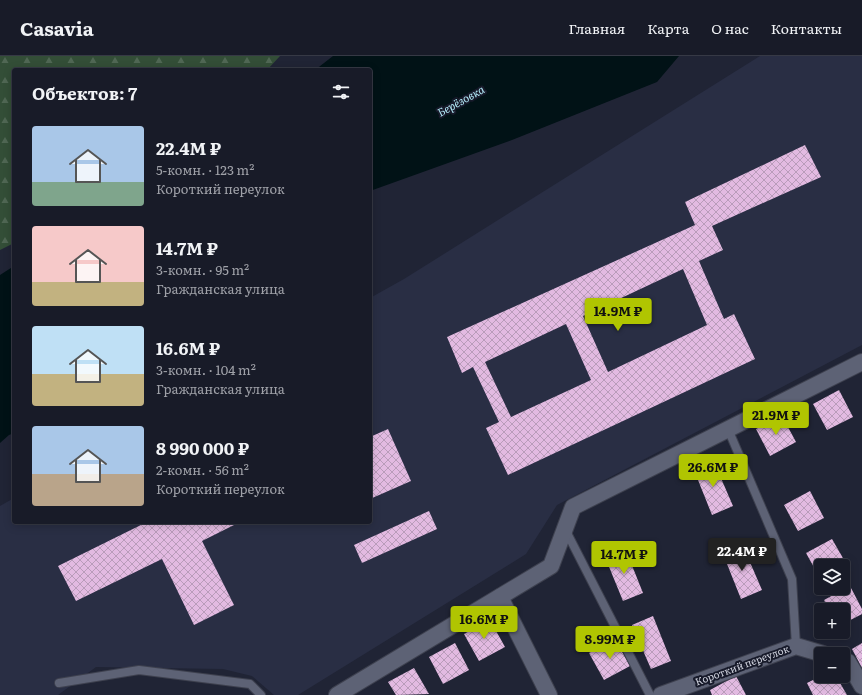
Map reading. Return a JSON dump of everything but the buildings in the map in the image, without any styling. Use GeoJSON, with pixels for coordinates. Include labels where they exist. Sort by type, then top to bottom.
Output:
{"type":"FeatureCollection","features":[{"type":"Feature","properties":{"kind":"street"},"geometry":{"type":"LineString","coordinates":[[337,695],[551,566],[573,507],[862,362]]}},
{"type":"Feature","properties":{"kind":"street"},"geometry":{"type":"LineString","coordinates":[[500,597],[549,695]]}},
{"type":"Feature","properties":{"kind":"street","name":"Короткий переулок"},"geometry":{"type":"LineString","coordinates":[[661,695],[796,646],[814,651]]}},
{"type":"Feature","properties":{"kind":"street"},"geometry":{"type":"LineString","coordinates":[[850,665],[862,686]]}},
{"type":"Feature","properties":{"kind":"lane"},"geometry":{"type":"LineString","coordinates":[[728,430],[792,579],[796,646]]}},
{"type":"Feature","properties":{"kind":"lane"},"geometry":{"type":"LineString","coordinates":[[565,529],[650,695]]}},
{"type":"Feature","properties":{"kind":"lane"},"geometry":{"type":"LineString","coordinates":[[59,683],[139,670],[250,684],[261,695]]}},
{"type":"Feature","properties":{"kind":"shaded area"},"geometry":{"type":"Polygon","coordinates":[[[760,56],[862,56],[862,345],[557,505],[526,554],[298,695],[274,695],[252,676],[223,669],[96,667],[58,695],[0,695],[0,506],[12,499],[12,524],[372,524],[372,297],[404,279],[760,56]]]}},
{"type":"Feature","properties":{"kind":"green space"},"geometry":{"type":"Polygon","coordinates":[[[0,56],[280,56],[269,68],[12,68],[12,244],[0,250],[0,56]]]}},
{"type":"Feature","properties":{"kind":"water","name":"Берёзовка"},"geometry":{"type":"Polygon","coordinates":[[[333,56],[679,56],[657,82],[512,140],[372,190],[372,68],[318,68],[333,56]]]}},
{"type":"Feature","properties":{"kind":"water"},"geometry":{"type":"Polygon","coordinates":[[[12,267],[12,434],[0,443],[0,275],[12,267]]]}}]}
